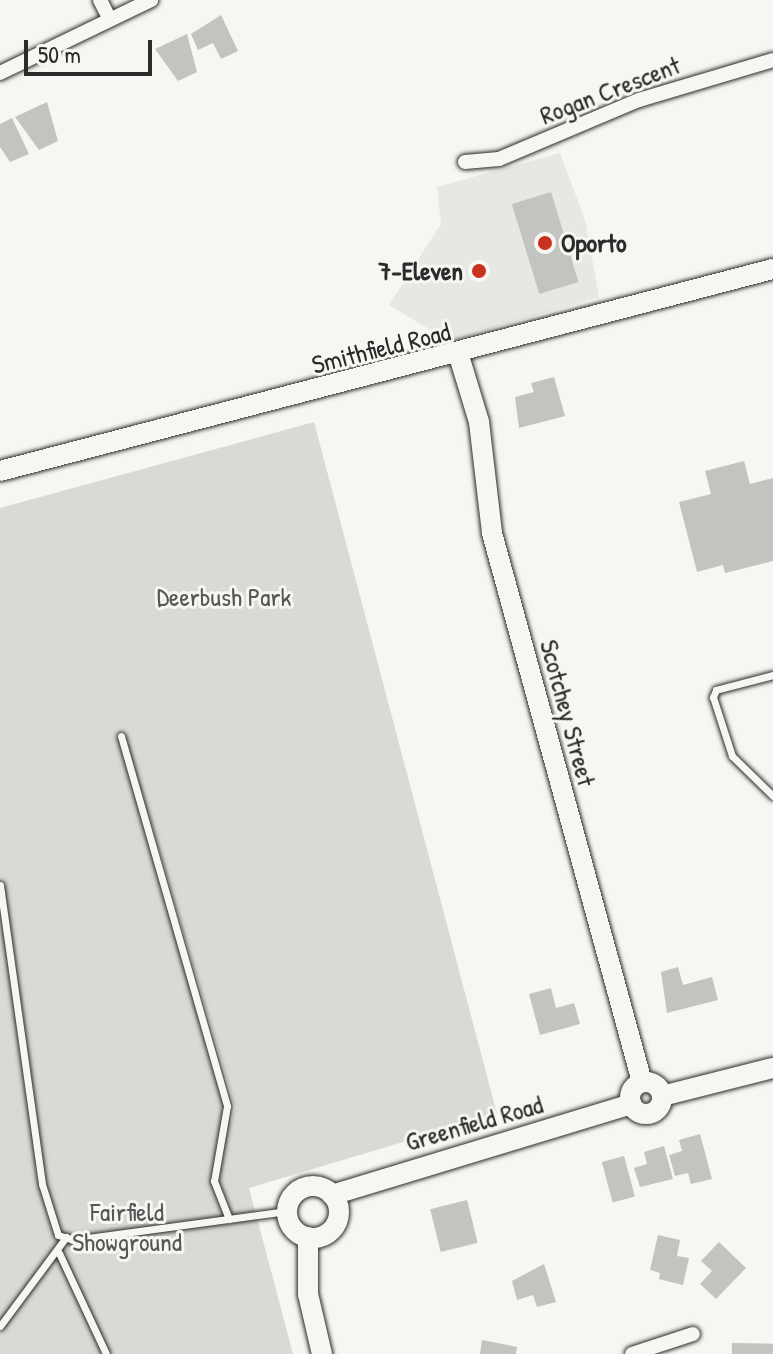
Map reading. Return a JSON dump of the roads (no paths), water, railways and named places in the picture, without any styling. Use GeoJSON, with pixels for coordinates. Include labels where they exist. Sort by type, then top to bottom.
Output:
{"type":"FeatureCollection","features":[{"type":"Feature","properties":{"kind":"street"},"geometry":{"type":"LineString","coordinates":[[100,0],[110,20]]}},
{"type":"Feature","properties":{"kind":"street"},"geometry":{"type":"LineString","coordinates":[[0,73],[151,0]]}},
{"type":"Feature","properties":{"kind":"street","name":"Rogan Crescent"},"geometry":{"type":"LineString","coordinates":[[465,162],[499,159],[639,100],[773,60]]}},
{"type":"Feature","properties":{"kind":"street","name":"Smithfield Road"},"geometry":{"type":"LineString","coordinates":[[0,471],[459,356],[773,269]]}},
{"type":"Feature","properties":{"kind":"street","name":"Scotchey Street"},"geometry":{"type":"LineString","coordinates":[[459,356],[479,422],[480,468],[492,533],[642,1082]]}},
{"type":"Feature","properties":{"kind":"street"},"geometry":{"type":"LineString","coordinates":[[662,1096],[655,1085],[642,1082],[630,1092],[631,1104],[653,1112],[662,1096],[773,1068]]}},
{"type":"Feature","properties":{"kind":"street","name":"Greenfield Road"},"geometry":{"type":"LineString","coordinates":[[332,1195],[631,1104]]}},
{"type":"Feature","properties":{"kind":"street"},"geometry":{"type":"LineString","coordinates":[[304,1187],[332,1195],[338,1221],[327,1234],[308,1237],[294,1230],[287,1211],[304,1187]]}},
{"type":"Feature","properties":{"kind":"street"},"geometry":{"type":"LineString","coordinates":[[308,1237],[308,1294],[322,1354]]}},
{"type":"Feature","properties":{"kind":"street"},"geometry":{"type":"LineString","coordinates":[[632,1354],[693,1334]]}},
{"type":"Feature","properties":{"kind":"lane"},"geometry":{"type":"LineString","coordinates":[[773,675],[716,690],[713,697],[732,756],[773,796]]}},
{"type":"Feature","properties":{"kind":"lane"},"geometry":{"type":"LineString","coordinates":[[121,736],[227,1106],[214,1181],[229,1219]]}},
{"type":"Feature","properties":{"kind":"lane"},"geometry":{"type":"LineString","coordinates":[[0,885],[42,1184],[58,1235],[66,1237],[287,1211]]}},
{"type":"Feature","properties":{"kind":"lane"},"geometry":{"type":"LineString","coordinates":[[0,1326],[42,1265],[59,1253],[66,1237]]}},
{"type":"Feature","properties":{"kind":"lane"},"geometry":{"type":"LineString","coordinates":[[59,1253],[106,1354]]}},
{"type":"Feature","properties":{"kind":"place","name":"Oporto"},"geometry":{"type":"Point","coordinates":[545,243]}},
{"type":"Feature","properties":{"kind":"place","name":"7-Eleven"},"geometry":{"type":"Point","coordinates":[479,271]}},
{"type":"Feature","properties":{"kind":"park label","name":"Deerbush Park"},"geometry":{"type":"Point","coordinates":[224,597]}},
{"type":"Feature","properties":{"kind":"park label","name":"Fairfield Showground"},"geometry":{"type":"Point","coordinates":[127,1227]}}]}
